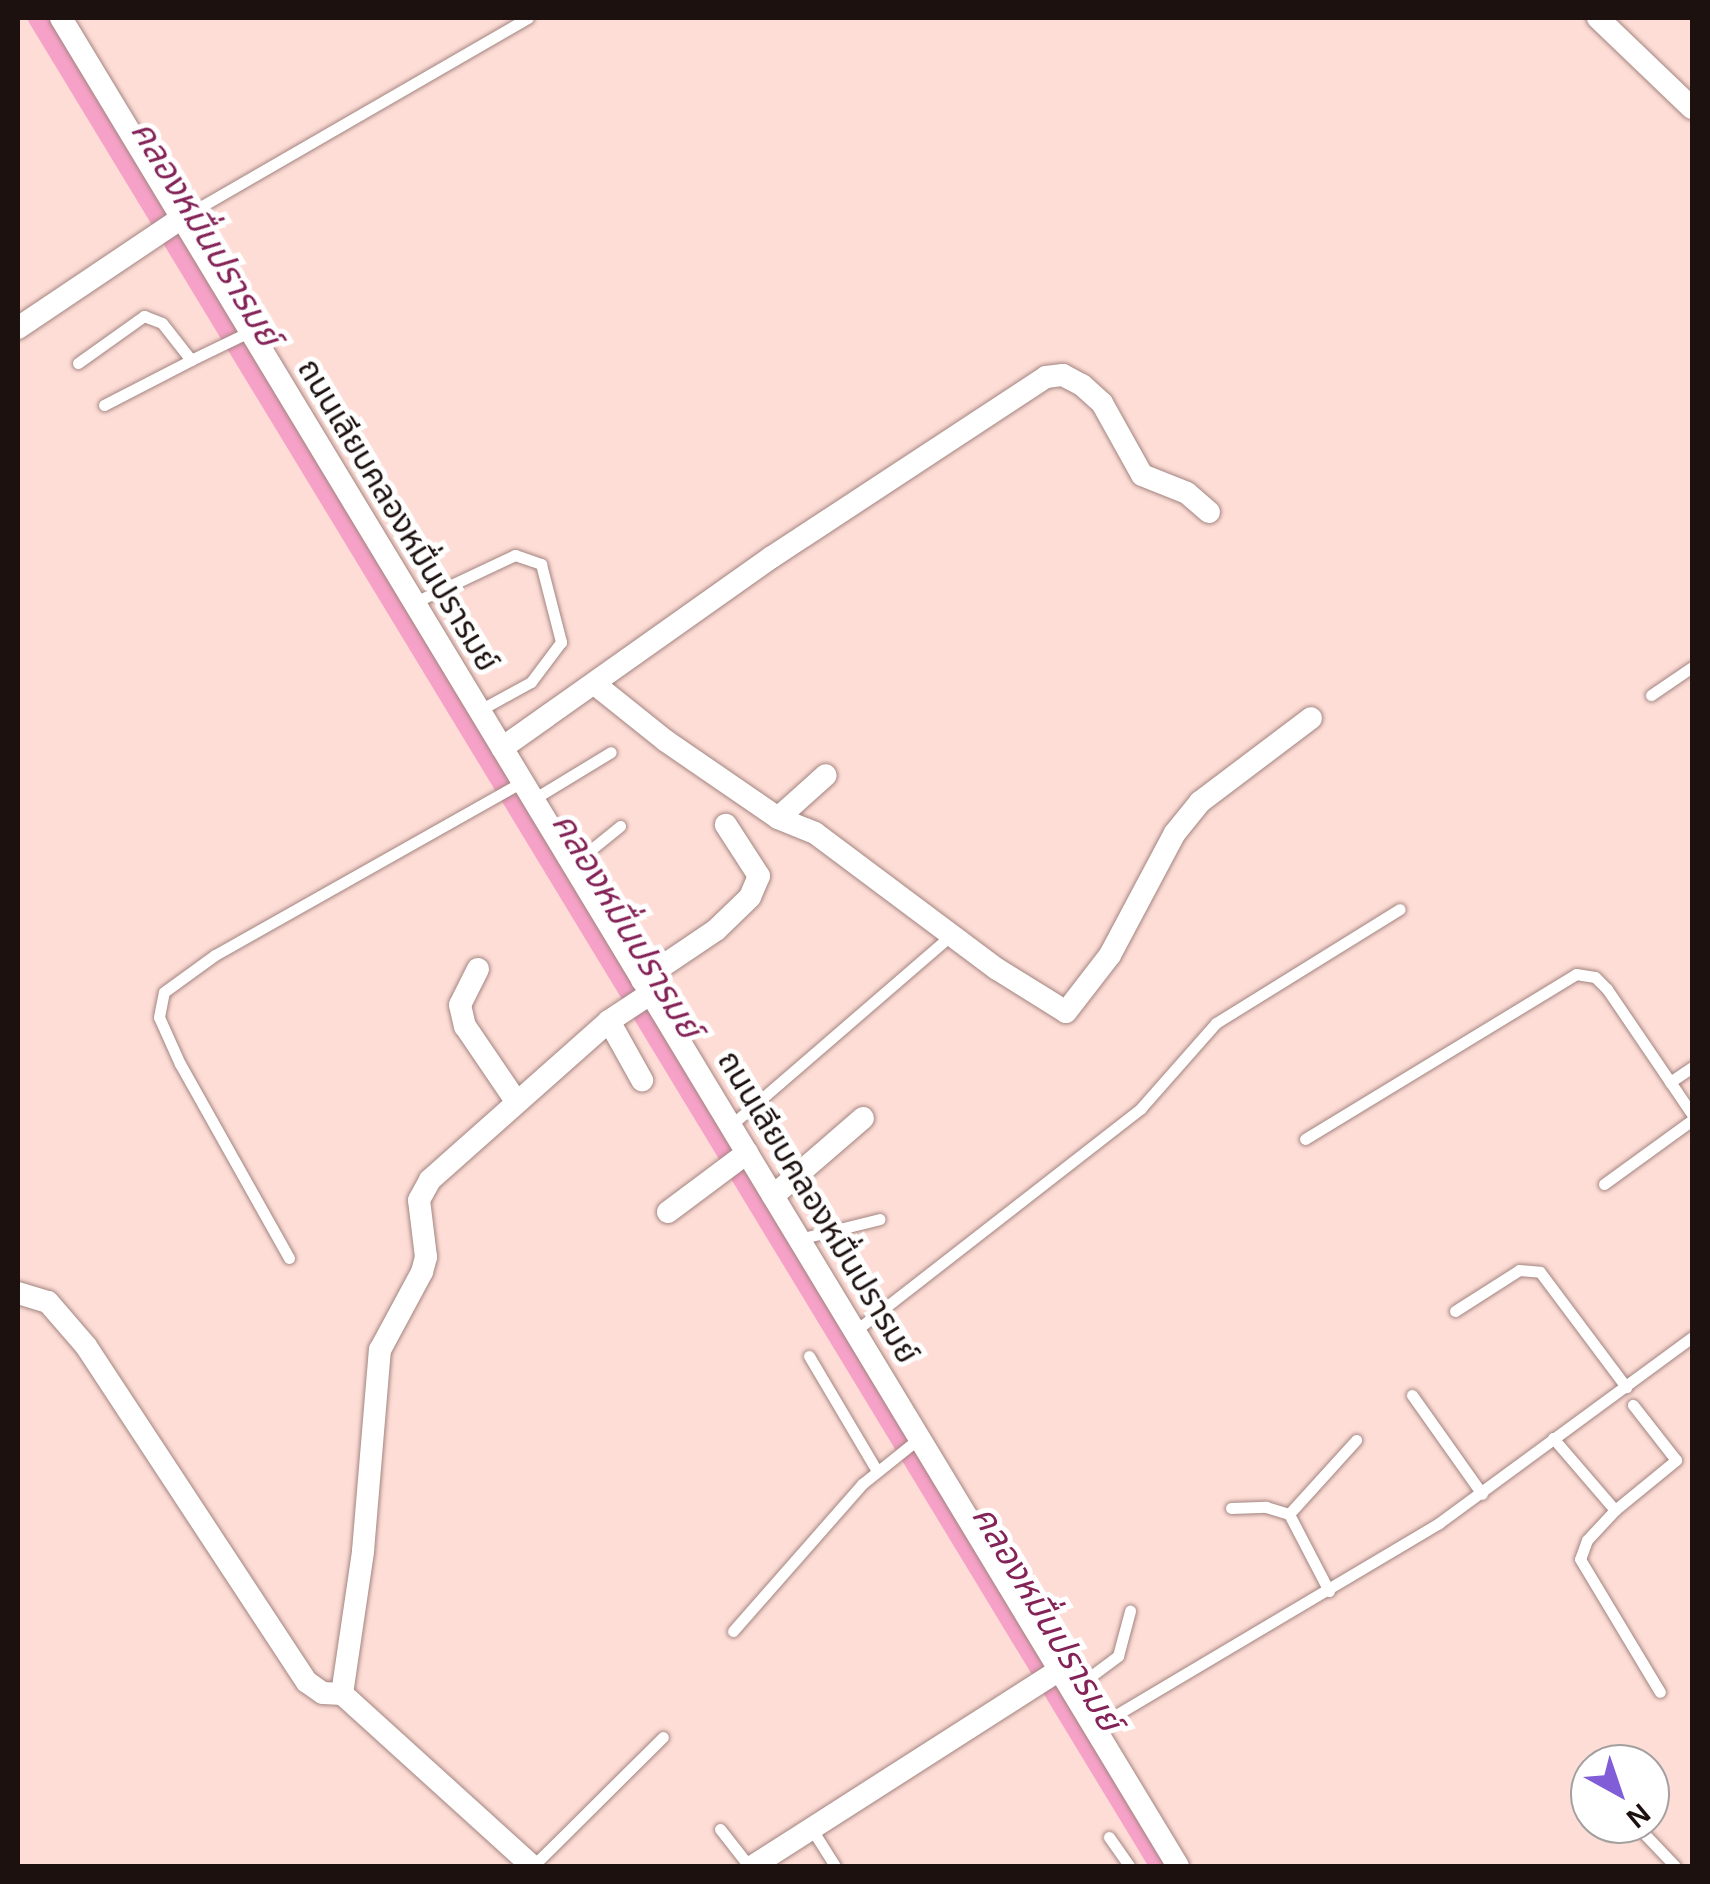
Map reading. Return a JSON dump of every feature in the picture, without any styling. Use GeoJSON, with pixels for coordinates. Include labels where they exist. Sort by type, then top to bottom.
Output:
{"type":"FeatureCollection","features":[{"type":"Feature","properties":{"kind":"street","name":"ถนนเลียบคลองหมื่นปรารมย์"},"geometry":{"type":"LineString","coordinates":[[61,18],[168,227],[244,335],[480,710],[502,748],[514,792],[572,865],[644,991],[730,1126],[734,1162],[773,1196],[1058,1670],[1090,1730],[1178,1866]]}},
{"type":"Feature","properties":{"kind":"street"},"geometry":{"type":"LineString","coordinates":[[1598,18],[1692,108]]}},
{"type":"Feature","properties":{"kind":"street"},"geometry":{"type":"LineString","coordinates":[[18,328],[168,227]]}},
{"type":"Feature","properties":{"kind":"street"},"geometry":{"type":"LineString","coordinates":[[502,748],[772,557],[1046,376],[1063,375],[1082,385],[1102,403],[1142,475],[1188,493],[1209,512]]}},
{"type":"Feature","properties":{"kind":"street"},"geometry":{"type":"LineString","coordinates":[[596,685],[778,818],[816,834],[951,935],[1066,1012],[1110,956],[1175,834],[1200,802],[1311,718]]}},
{"type":"Feature","properties":{"kind":"street"},"geometry":{"type":"LineString","coordinates":[[778,818],[826,775]]}},
{"type":"Feature","properties":{"kind":"street"},"geometry":{"type":"LineString","coordinates":[[342,1694],[363,1551],[380,1350],[426,1257],[419,1200],[447,1159],[750,897],[759,876],[726,825]]}},
{"type":"Feature","properties":{"kind":"street"},"geometry":{"type":"LineString","coordinates":[[478,970],[460,1005],[466,1026],[516,1101]]}},
{"type":"Feature","properties":{"kind":"street"},"geometry":{"type":"LineString","coordinates":[[614,1017],[642,1080]]}},
{"type":"Feature","properties":{"kind":"street"},"geometry":{"type":"LineString","coordinates":[[773,1196],[863,1118]]}},
{"type":"Feature","properties":{"kind":"street"},"geometry":{"type":"LineString","coordinates":[[668,1212],[734,1162]]}},
{"type":"Feature","properties":{"kind":"street"},"geometry":{"type":"LineString","coordinates":[[18,1294],[48,1302],[86,1346],[307,1682],[323,1693],[342,1694],[533,1866]]}},
{"type":"Feature","properties":{"kind":"street"},"geometry":{"type":"LineString","coordinates":[[751,1866],[814,1831],[1058,1670]]}},
{"type":"Feature","properties":{"kind":"lane"},"geometry":{"type":"LineString","coordinates":[[168,227],[528,18]]}},
{"type":"Feature","properties":{"kind":"lane"},"geometry":{"type":"LineString","coordinates":[[78,363],[144,316],[162,323],[192,360]]}},
{"type":"Feature","properties":{"kind":"lane"},"geometry":{"type":"LineString","coordinates":[[104,404],[244,335]]}},
{"type":"Feature","properties":{"kind":"lane"},"geometry":{"type":"LineString","coordinates":[[412,604],[514,556],[541,564],[561,642],[531,682],[480,710]]}},
{"type":"Feature","properties":{"kind":"lane"},"geometry":{"type":"LineString","coordinates":[[1651,695],[1692,667]]}},
{"type":"Feature","properties":{"kind":"lane"},"geometry":{"type":"LineString","coordinates":[[289,1258],[180,1064],[159,1017],[164,992],[215,955],[514,792],[611,752]]}},
{"type":"Feature","properties":{"kind":"lane"},"geometry":{"type":"LineString","coordinates":[[572,865],[620,826]]}},
{"type":"Feature","properties":{"kind":"lane"},"geometry":{"type":"LineString","coordinates":[[855,1331],[1141,1108],[1216,1023],[1400,909]]}},
{"type":"Feature","properties":{"kind":"lane"},"geometry":{"type":"LineString","coordinates":[[730,1126],[951,935]]}},
{"type":"Feature","properties":{"kind":"lane"},"geometry":{"type":"LineString","coordinates":[[1306,1138],[1576,974],[1595,977],[1607,989],[1692,1117],[1604,1184]]}},
{"type":"Feature","properties":{"kind":"lane"},"geometry":{"type":"LineString","coordinates":[[1670,1082],[1692,1066]]}},
{"type":"Feature","properties":{"kind":"lane"},"geometry":{"type":"LineString","coordinates":[[799,1239],[880,1219]]}},
{"type":"Feature","properties":{"kind":"lane"},"geometry":{"type":"LineString","coordinates":[[1455,1311],[1518,1270],[1540,1272],[1626,1387]]}},
{"type":"Feature","properties":{"kind":"lane"},"geometry":{"type":"LineString","coordinates":[[1090,1730],[1329,1591],[1482,1494],[1692,1337]]}},
{"type":"Feature","properties":{"kind":"lane"},"geometry":{"type":"LineString","coordinates":[[809,1356],[877,1471]]}},
{"type":"Feature","properties":{"kind":"lane"},"geometry":{"type":"LineString","coordinates":[[1412,1395],[1482,1494]]}},
{"type":"Feature","properties":{"kind":"lane"},"geometry":{"type":"LineString","coordinates":[[1634,1405],[1676,1460],[1615,1510],[1580,1559],[1660,1692]]}},
{"type":"Feature","properties":{"kind":"lane"},"geometry":{"type":"LineString","coordinates":[[1553,1438],[1615,1510]]}},
{"type":"Feature","properties":{"kind":"lane"},"geometry":{"type":"LineString","coordinates":[[733,1631],[877,1471],[917,1440]]}},
{"type":"Feature","properties":{"kind":"lane"},"geometry":{"type":"LineString","coordinates":[[1289,1514],[1356,1440]]}},
{"type":"Feature","properties":{"kind":"lane"},"geometry":{"type":"LineString","coordinates":[[1231,1508],[1289,1514]]}},
{"type":"Feature","properties":{"kind":"lane"},"geometry":{"type":"LineString","coordinates":[[1289,1514],[1329,1591]]}},
{"type":"Feature","properties":{"kind":"lane"},"geometry":{"type":"LineString","coordinates":[[1071,1692],[1118,1656],[1130,1611]]}},
{"type":"Feature","properties":{"kind":"lane"},"geometry":{"type":"LineString","coordinates":[[533,1866],[662,1737]]}},
{"type":"Feature","properties":{"kind":"lane"},"geometry":{"type":"LineString","coordinates":[[720,1829],[751,1866]]}},
{"type":"Feature","properties":{"kind":"lane"},"geometry":{"type":"LineString","coordinates":[[814,1831],[835,1866]]}},
{"type":"Feature","properties":{"kind":"lane"},"geometry":{"type":"LineString","coordinates":[[1110,1838],[1129,1866]]}},
{"type":"Feature","properties":{"kind":"lane"},"geometry":{"type":"LineString","coordinates":[[1654,1844],[1675,1866]]}},
{"type":"Feature","properties":{"kind":"waterway","name":"คลองหมื่นปรารมย์"},"geometry":{"type":"LineString","coordinates":[[38,18],[1160,1866]]}}]}
